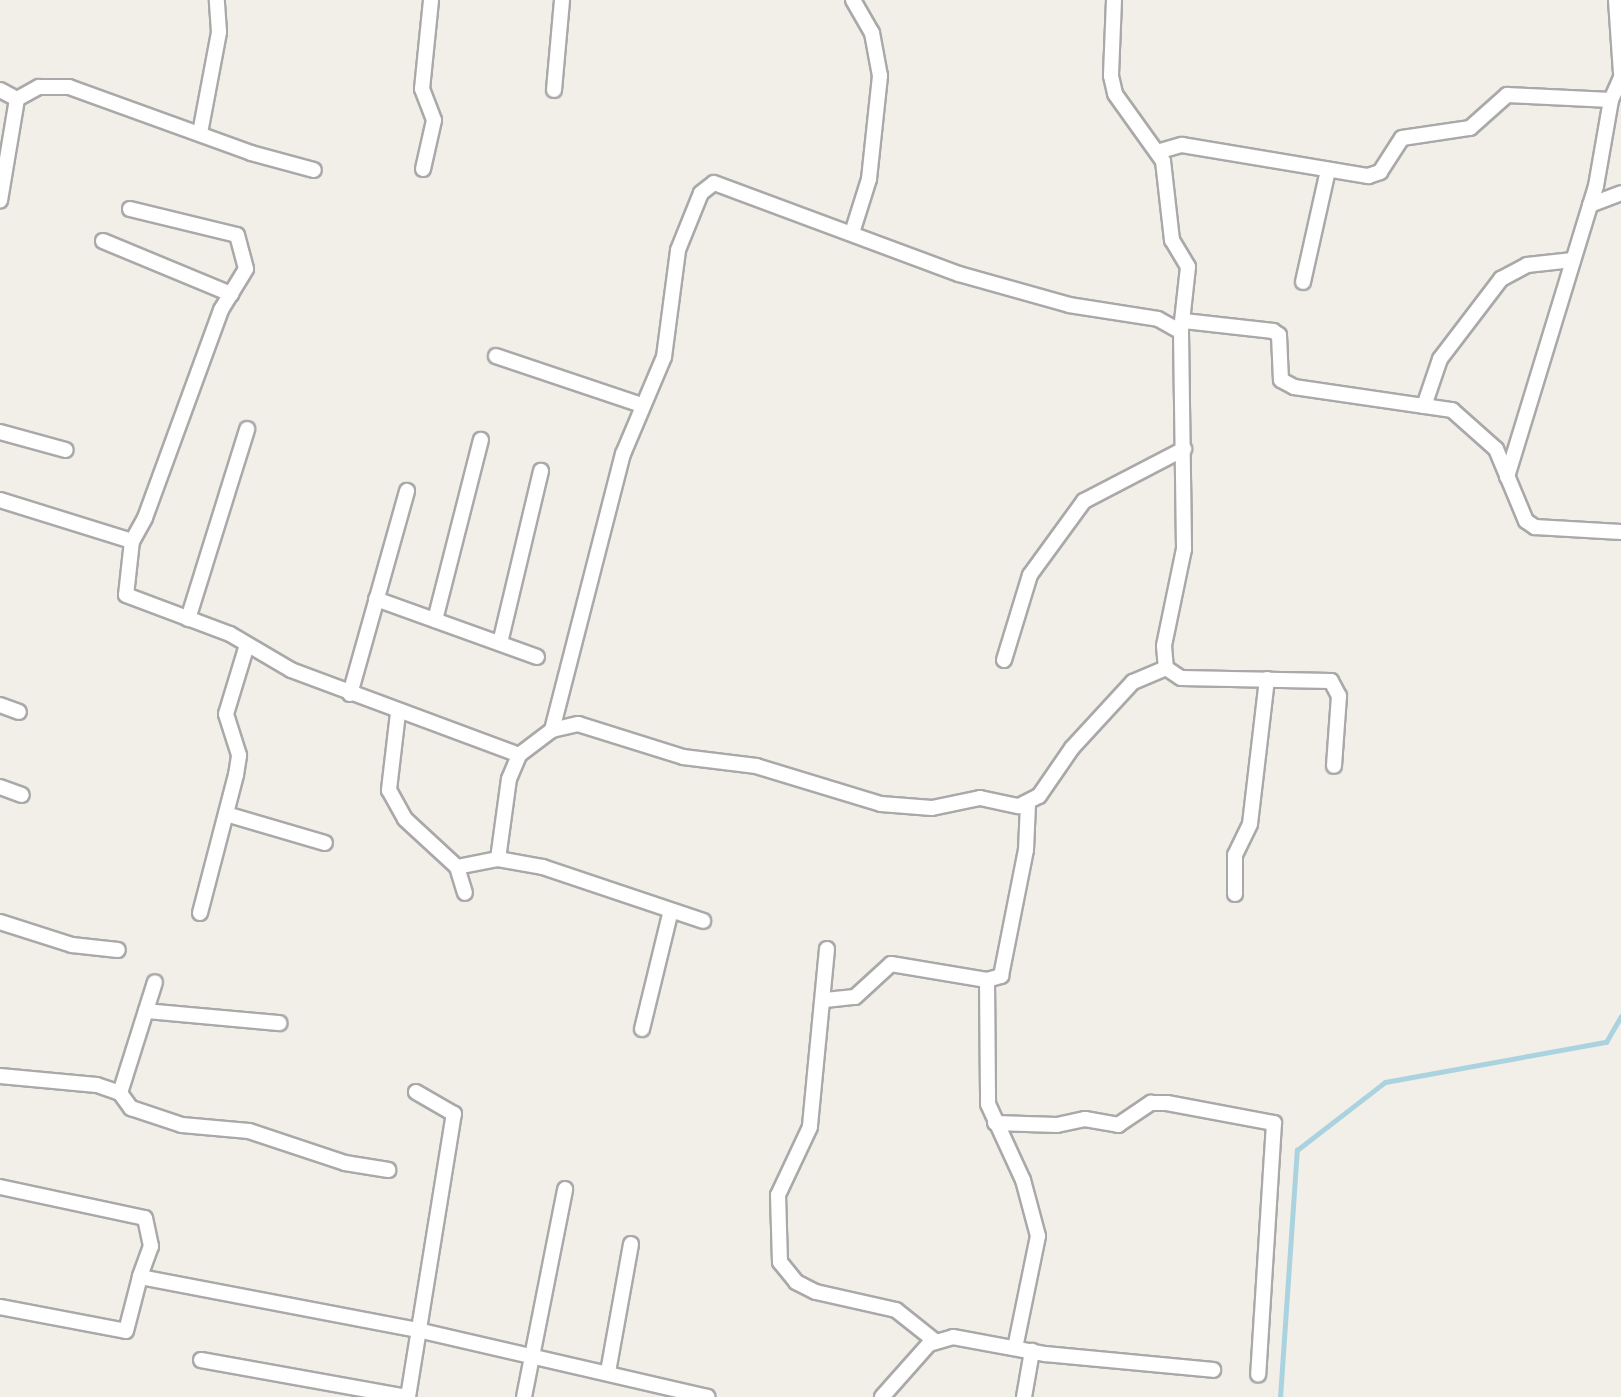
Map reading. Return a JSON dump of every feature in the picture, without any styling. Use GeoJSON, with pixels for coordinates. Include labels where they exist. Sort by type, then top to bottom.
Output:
{"type":"FeatureCollection","features":[{"type":"Feature","properties":{"kind":"street"},"geometry":{"type":"LineString","coordinates":[[200,133],[219,32],[217,0]]}},
{"type":"Feature","properties":{"kind":"street"},"geometry":{"type":"LineString","coordinates":[[423,169],[434,120],[422,89],[430,0]]}},
{"type":"Feature","properties":{"kind":"street"},"geometry":{"type":"LineString","coordinates":[[554,90],[562,0]]}},
{"type":"Feature","properties":{"kind":"street"},"geometry":{"type":"LineString","coordinates":[[852,233],[869,179],[880,76],[872,33],[853,0]]}},
{"type":"Feature","properties":{"kind":"street"},"geometry":{"type":"LineString","coordinates":[[1114,0],[1111,76],[1115,94],[1157,152],[1167,176],[1172,240],[1189,275],[1182,327],[1184,549],[1164,646],[1166,668]]}},
{"type":"Feature","properties":{"kind":"street"},"geometry":{"type":"LineString","coordinates":[[1616,0],[1621,73]]}},
{"type":"Feature","properties":{"kind":"street"},"geometry":{"type":"LineString","coordinates":[[1507,477],[1590,205],[1611,100],[1621,78]]}},
{"type":"Feature","properties":{"kind":"street"},"geometry":{"type":"LineString","coordinates":[[17,99],[39,87],[69,87],[314,170]]}},
{"type":"Feature","properties":{"kind":"street"},"geometry":{"type":"LineString","coordinates":[[0,90],[17,99]]}},
{"type":"Feature","properties":{"kind":"street"},"geometry":{"type":"LineString","coordinates":[[1157,152],[1182,145],[1356,176],[1380,172],[1402,138],[1470,128],[1507,95],[1611,100]]}},
{"type":"Feature","properties":{"kind":"street"},"geometry":{"type":"LineString","coordinates":[[0,201],[17,99]]}},
{"type":"Feature","properties":{"kind":"street"},"geometry":{"type":"LineString","coordinates":[[1303,282],[1328,170]]}},
{"type":"Feature","properties":{"kind":"street"},"geometry":{"type":"LineString","coordinates":[[552,730],[597,545],[642,405],[669,336],[678,250],[707,187],[732,186],[959,274],[1070,305],[1158,319],[1182,327],[1273,331],[1280,342],[1281,380],[1294,387],[1452,410],[1468,421],[1496,449],[1526,522],[1535,527],[1621,532]]}},
{"type":"Feature","properties":{"kind":"street"},"geometry":{"type":"LineString","coordinates":[[1590,205],[1621,193]]}},
{"type":"Feature","properties":{"kind":"street"},"geometry":{"type":"LineString","coordinates":[[130,209],[237,235],[246,268],[231,294],[132,541],[126,596],[188,619],[350,694],[398,713],[519,754]]}},
{"type":"Feature","properties":{"kind":"street"},"geometry":{"type":"LineString","coordinates":[[103,241],[231,294]]}},
{"type":"Feature","properties":{"kind":"street"},"geometry":{"type":"LineString","coordinates":[[1424,406],[1440,358],[1501,279],[1527,265],[1573,260]]}},
{"type":"Feature","properties":{"kind":"street"},"geometry":{"type":"LineString","coordinates":[[496,356],[642,405]]}},
{"type":"Feature","properties":{"kind":"street"},"geometry":{"type":"LineString","coordinates":[[188,619],[247,429]]}},
{"type":"Feature","properties":{"kind":"street"},"geometry":{"type":"LineString","coordinates":[[0,432],[66,450]]}},
{"type":"Feature","properties":{"kind":"street"},"geometry":{"type":"LineString","coordinates":[[435,620],[481,440]]}},
{"type":"Feature","properties":{"kind":"street"},"geometry":{"type":"LineString","coordinates":[[1004,660],[1030,575],[1084,501],[1184,449]]}},
{"type":"Feature","properties":{"kind":"street"},"geometry":{"type":"LineString","coordinates":[[500,643],[541,471]]}},
{"type":"Feature","properties":{"kind":"street"},"geometry":{"type":"LineString","coordinates":[[350,694],[407,491]]}},
{"type":"Feature","properties":{"kind":"street"},"geometry":{"type":"LineString","coordinates":[[0,500],[132,541]]}},
{"type":"Feature","properties":{"kind":"street"},"geometry":{"type":"LineString","coordinates":[[376,599],[537,657]]}},
{"type":"Feature","properties":{"kind":"street"},"geometry":{"type":"LineString","coordinates":[[200,913],[239,754],[226,714],[247,645]]}},
{"type":"Feature","properties":{"kind":"street"},"geometry":{"type":"LineString","coordinates":[[1166,668],[1181,678],[1325,679],[1335,685],[1339,696],[1334,766]]}},
{"type":"Feature","properties":{"kind":"street"},"geometry":{"type":"LineString","coordinates":[[825,1000],[855,997],[891,964],[987,980],[1001,976],[1008,957],[1028,804],[1108,706],[1132,682],[1166,668]]}},
{"type":"Feature","properties":{"kind":"street"},"geometry":{"type":"LineString","coordinates":[[1235,894],[1235,855],[1250,824],[1267,679]]}},
{"type":"Feature","properties":{"kind":"street"},"geometry":{"type":"LineString","coordinates":[[0,705],[19,712]]}},
{"type":"Feature","properties":{"kind":"street"},"geometry":{"type":"LineString","coordinates":[[398,713],[389,790],[405,819],[457,867],[465,893]]}},
{"type":"Feature","properties":{"kind":"street"},"geometry":{"type":"LineString","coordinates":[[498,859],[509,779],[519,754],[552,730],[578,724],[683,757],[756,766],[880,804],[932,808],[980,798],[1028,804]]}},
{"type":"Feature","properties":{"kind":"street"},"geometry":{"type":"LineString","coordinates":[[0,787],[22,795]]}},
{"type":"Feature","properties":{"kind":"street"},"geometry":{"type":"LineString","coordinates":[[226,814],[325,843]]}},
{"type":"Feature","properties":{"kind":"street"},"geometry":{"type":"LineString","coordinates":[[457,867],[498,859],[543,867],[670,914],[704,921]]}},
{"type":"Feature","properties":{"kind":"street"},"geometry":{"type":"LineString","coordinates":[[642,1029],[670,914]]}},
{"type":"Feature","properties":{"kind":"street"},"geometry":{"type":"LineString","coordinates":[[0,921],[72,945],[118,950]]}},
{"type":"Feature","properties":{"kind":"street"},"geometry":{"type":"LineString","coordinates":[[827,949],[825,1000],[810,1127],[778,1195],[780,1262],[796,1282],[816,1292],[896,1310],[935,1341]]}},
{"type":"Feature","properties":{"kind":"street"},"geometry":{"type":"LineString","coordinates":[[987,980],[987,1095],[995,1123],[1023,1180],[1038,1236],[1015,1348]]}},
{"type":"Feature","properties":{"kind":"street"},"geometry":{"type":"LineString","coordinates":[[120,1093],[155,982]]}},
{"type":"Feature","properties":{"kind":"street"},"geometry":{"type":"LineString","coordinates":[[146,1011],[279,1023]]}},
{"type":"Feature","properties":{"kind":"street"},"geometry":{"type":"LineString","coordinates":[[0,1076],[97,1085],[120,1093],[131,1108],[182,1125],[249,1131],[335,1160],[388,1170]]}},
{"type":"Feature","properties":{"kind":"street"},"geometry":{"type":"LineString","coordinates":[[201,1360],[408,1397],[422,1332],[454,1114],[416,1092]]}},
{"type":"Feature","properties":{"kind":"street"},"geometry":{"type":"LineString","coordinates":[[995,1123],[1057,1125],[1085,1119],[1118,1125],[1151,1103],[1167,1103],[1274,1123],[1258,1374]]}},
{"type":"Feature","properties":{"kind":"street"},"geometry":{"type":"LineString","coordinates":[[0,1187],[145,1218],[151,1246],[140,1276],[126,1331],[0,1307]]}},
{"type":"Feature","properties":{"kind":"street"},"geometry":{"type":"LineString","coordinates":[[524,1397],[565,1189]]}},
{"type":"Feature","properties":{"kind":"street"},"geometry":{"type":"LineString","coordinates":[[608,1372],[631,1244]]}},
{"type":"Feature","properties":{"kind":"street"},"geometry":{"type":"LineString","coordinates":[[140,1276],[422,1332],[533,1359],[608,1372],[707,1397]]}},
{"type":"Feature","properties":{"kind":"street"},"geometry":{"type":"LineString","coordinates":[[882,1397],[935,1341],[953,1337],[1032,1351],[1213,1370]]}},
{"type":"Feature","properties":{"kind":"street"},"geometry":{"type":"LineString","coordinates":[[1024,1397],[1032,1351]]}},
{"type":"Feature","properties":{"kind":"waterway"},"geometry":{"type":"LineString","coordinates":[[1280,1397],[1297,1150],[1385,1082],[1606,1042],[1621,1016]]}}]}
